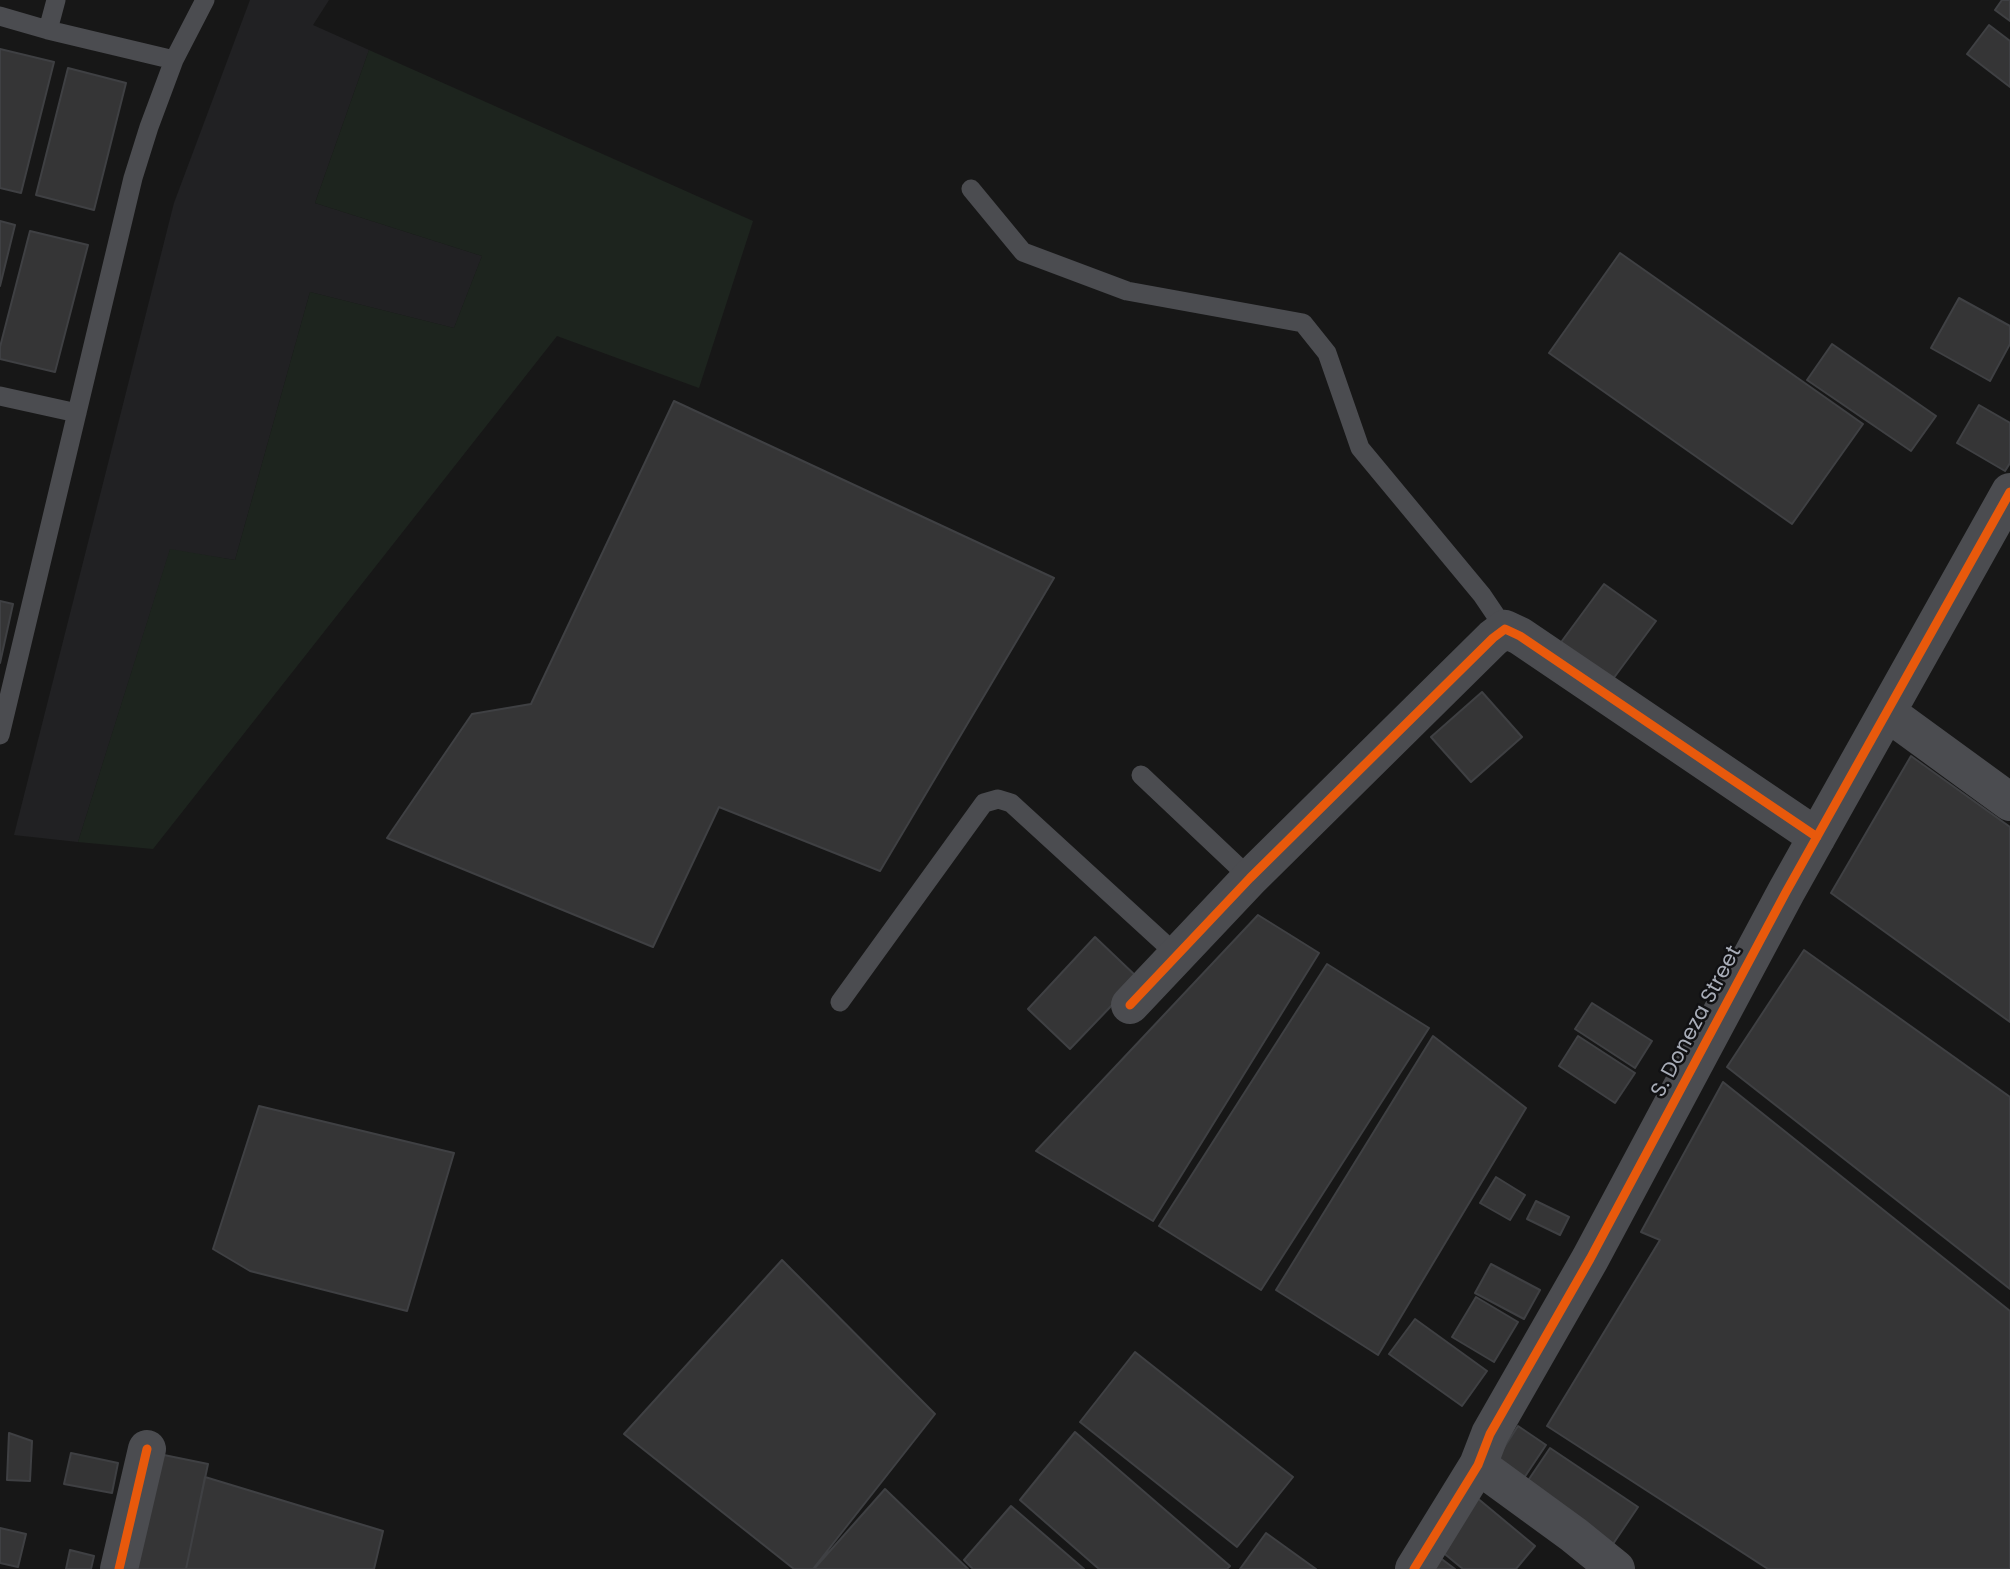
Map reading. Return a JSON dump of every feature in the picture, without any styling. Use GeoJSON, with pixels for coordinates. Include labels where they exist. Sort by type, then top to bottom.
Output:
{"type":"FeatureCollection","features":[{"type":"Feature","properties":{"kind":"street","name":"S. Doneza Street"},"geometry":{"type":"LineString","coordinates":[[1415,1569],[1478,1465],[1490,1434],[1590,1259],[1786,892],[2010,492]]}},
{"type":"Feature","properties":{"kind":"street"},"geometry":{"type":"LineString","coordinates":[[1130,1005],[1250,878],[1505,629],[1520,636],[1817,837]]}},
{"type":"Feature","properties":{"kind":"street"},"geometry":{"type":"LineString","coordinates":[[1888,713],[2010,802]]}},
{"type":"Feature","properties":{"kind":"street"},"geometry":{"type":"LineString","coordinates":[[119,1569],[147,1449]]}},
{"type":"Feature","properties":{"kind":"street"},"geometry":{"type":"LineString","coordinates":[[1478,1465],[1616,1569]]}},
{"type":"Feature","properties":{"kind":"lane"},"geometry":{"type":"LineString","coordinates":[[48,30],[56,0]]}},
{"type":"Feature","properties":{"kind":"lane"},"geometry":{"type":"LineString","coordinates":[[0,735],[133,178],[174,60],[205,0]]}},
{"type":"Feature","properties":{"kind":"lane"},"geometry":{"type":"LineString","coordinates":[[0,16],[174,60]]}},
{"type":"Feature","properties":{"kind":"lane"},"geometry":{"type":"LineString","coordinates":[[971,189],[1023,252],[1127,291],[1303,323],[1327,353],[1360,447],[1482,595],[1505,629]]}},
{"type":"Feature","properties":{"kind":"lane"},"geometry":{"type":"LineString","coordinates":[[0,396],[77,413]]}},
{"type":"Feature","properties":{"kind":"lane"},"geometry":{"type":"LineString","coordinates":[[1141,775],[1250,878]]}},
{"type":"Feature","properties":{"kind":"lane"},"geometry":{"type":"LineString","coordinates":[[840,1002],[984,803],[998,799],[1011,803],[1177,955]]}},
{"type":"Feature","properties":{"kind":"shaded area"},"geometry":{"type":"Polygon","coordinates":[[[250,0],[329,0],[313,25],[369,50],[315,203],[482,256],[454,328],[310,292],[235,560],[170,550],[78,842],[14,835],[174,203],[250,0]]]}},
{"type":"Feature","properties":{"kind":"shaded area"},"geometry":{"type":"Polygon","coordinates":[[[369,50],[753,221],[699,388],[557,336],[153,849],[78,842],[170,549],[235,560],[310,292],[454,328],[482,256],[315,203],[369,50]]]}},
{"type":"Feature","properties":{"kind":"building"},"geometry":{"type":"Polygon","coordinates":[[[2002,0],[2010,0],[2010,21],[1995,10],[2002,0]]]}},
{"type":"Feature","properties":{"kind":"building"},"geometry":{"type":"Polygon","coordinates":[[[1989,25],[2010,41],[2010,87],[1967,54],[1989,25]]]}},
{"type":"Feature","properties":{"kind":"building"},"geometry":{"type":"Polygon","coordinates":[[[0,49],[54,62],[21,193],[0,188],[0,49]]]}},
{"type":"Feature","properties":{"kind":"building"},"geometry":{"type":"Polygon","coordinates":[[[68,68],[126,83],[94,210],[36,195],[68,68]]]}},
{"type":"Feature","properties":{"kind":"building"},"geometry":{"type":"Polygon","coordinates":[[[0,221],[15,225],[0,286],[0,221]]]}},
{"type":"Feature","properties":{"kind":"building"},"geometry":{"type":"Polygon","coordinates":[[[30,231],[88,245],[55,372],[0,359],[0,347],[30,231]]]}},
{"type":"Feature","properties":{"kind":"building"},"geometry":{"type":"Polygon","coordinates":[[[1620,253],[1863,424],[1792,524],[1549,353],[1620,253]]]}},
{"type":"Feature","properties":{"kind":"building"},"geometry":{"type":"Polygon","coordinates":[[[1959,298],[2010,326],[2010,344],[1990,381],[1931,348],[1959,298]]]}},
{"type":"Feature","properties":{"kind":"building"},"geometry":{"type":"Polygon","coordinates":[[[1832,344],[1936,416],[1911,451],[1807,380],[1832,344]]]}},
{"type":"Feature","properties":{"kind":"building"},"geometry":{"type":"Polygon","coordinates":[[[674,401],[1054,578],[880,871],[719,807],[653,947],[387,838],[472,714],[531,704],[674,401]]]}},
{"type":"Feature","properties":{"kind":"building"},"geometry":{"type":"Polygon","coordinates":[[[1979,405],[2010,423],[2010,463],[2005,471],[1957,443],[1979,405]]]}},
{"type":"Feature","properties":{"kind":"building"},"geometry":{"type":"Polygon","coordinates":[[[1604,584],[1656,621],[1610,683],[1559,645],[1604,584]]]}},
{"type":"Feature","properties":{"kind":"building"},"geometry":{"type":"Polygon","coordinates":[[[0,601],[13,604],[0,663],[0,601]]]}},
{"type":"Feature","properties":{"kind":"building"},"geometry":{"type":"Polygon","coordinates":[[[1482,692],[1522,737],[1471,782],[1431,737],[1482,692]]]}},
{"type":"Feature","properties":{"kind":"building"},"geometry":{"type":"Polygon","coordinates":[[[1911,756],[2010,827],[2010,1022],[1831,893],[1911,756]]]}},
{"type":"Feature","properties":{"kind":"building"},"geometry":{"type":"Polygon","coordinates":[[[1258,915],[1319,953],[1153,1221],[1036,1151],[1258,915]]]}},
{"type":"Feature","properties":{"kind":"building"},"geometry":{"type":"Polygon","coordinates":[[[1095,937],[1138,978],[1070,1049],[1028,1009],[1095,937]]]}},
{"type":"Feature","properties":{"kind":"building"},"geometry":{"type":"Polygon","coordinates":[[[1804,950],[2010,1097],[2010,1289],[1727,1067],[1804,950]]]}},
{"type":"Feature","properties":{"kind":"building"},"geometry":{"type":"Polygon","coordinates":[[[1327,964],[1429,1028],[1261,1290],[1159,1226],[1327,964]]]}},
{"type":"Feature","properties":{"kind":"building"},"geometry":{"type":"Polygon","coordinates":[[[1592,1003],[1652,1041],[1635,1068],[1575,1029],[1592,1003]]]}},
{"type":"Feature","properties":{"kind":"building"},"geometry":{"type":"Polygon","coordinates":[[[1433,1036],[1526,1108],[1378,1355],[1276,1290],[1433,1036]]]}},
{"type":"Feature","properties":{"kind":"building"},"geometry":{"type":"Polygon","coordinates":[[[1578,1036],[1635,1073],[1615,1103],[1559,1066],[1578,1036]]]}},
{"type":"Feature","properties":{"kind":"building"},"geometry":{"type":"Polygon","coordinates":[[[1723,1082],[2010,1311],[2010,1569],[1768,1569],[1547,1426],[1660,1240],[1641,1232],[1723,1082]]]}},
{"type":"Feature","properties":{"kind":"building"},"geometry":{"type":"Polygon","coordinates":[[[259,1106],[454,1153],[407,1311],[250,1271],[213,1249],[259,1106]]]}},
{"type":"Feature","properties":{"kind":"building"},"geometry":{"type":"Polygon","coordinates":[[[1496,1177],[1525,1195],[1510,1220],[1480,1203],[1496,1177]]]}},
{"type":"Feature","properties":{"kind":"building"},"geometry":{"type":"Polygon","coordinates":[[[1536,1201],[1569,1217],[1560,1235],[1527,1219],[1536,1201]]]}},
{"type":"Feature","properties":{"kind":"building"},"geometry":{"type":"Polygon","coordinates":[[[782,1260],[935,1414],[813,1569],[794,1569],[624,1434],[782,1260]]]}},
{"type":"Feature","properties":{"kind":"building"},"geometry":{"type":"Polygon","coordinates":[[[1491,1264],[1540,1290],[1524,1319],[1475,1293],[1491,1264]]]}},
{"type":"Feature","properties":{"kind":"building"},"geometry":{"type":"Polygon","coordinates":[[[1476,1297],[1518,1322],[1494,1362],[1452,1337],[1476,1297]]]}},
{"type":"Feature","properties":{"kind":"building"},"geometry":{"type":"Polygon","coordinates":[[[1415,1319],[1487,1371],[1462,1406],[1389,1354],[1415,1319]]]}},
{"type":"Feature","properties":{"kind":"building"},"geometry":{"type":"Polygon","coordinates":[[[1135,1352],[1293,1477],[1237,1547],[1080,1422],[1135,1352]]]}},
{"type":"Feature","properties":{"kind":"building"},"geometry":{"type":"Polygon","coordinates":[[[1518,1426],[1546,1445],[1520,1484],[1492,1466],[1518,1426]]]}},
{"type":"Feature","properties":{"kind":"building"},"geometry":{"type":"Polygon","coordinates":[[[1075,1432],[1230,1566],[1227,1569],[1099,1569],[1020,1500],[1075,1432]]]}},
{"type":"Feature","properties":{"kind":"building"},"geometry":{"type":"Polygon","coordinates":[[[9,1433],[32,1441],[30,1481],[7,1480],[9,1433]]]}},
{"type":"Feature","properties":{"kind":"building"},"geometry":{"type":"Polygon","coordinates":[[[1550,1448],[1638,1507],[1613,1544],[1525,1485],[1550,1448]]]}},
{"type":"Feature","properties":{"kind":"building"},"geometry":{"type":"Polygon","coordinates":[[[71,1453],[118,1463],[112,1493],[64,1484],[71,1453]]]}},
{"type":"Feature","properties":{"kind":"building"},"geometry":{"type":"Polygon","coordinates":[[[159,1454],[208,1464],[186,1569],[135,1569],[159,1454]]]}},
{"type":"Feature","properties":{"kind":"building"},"geometry":{"type":"Polygon","coordinates":[[[205,1477],[383,1531],[374,1569],[186,1569],[205,1477]]]}},
{"type":"Feature","properties":{"kind":"building"},"geometry":{"type":"Polygon","coordinates":[[[885,1489],[968,1569],[814,1569],[885,1489]]]}},
{"type":"Feature","properties":{"kind":"building"},"geometry":{"type":"Polygon","coordinates":[[[1476,1497],[1535,1546],[1516,1569],[1463,1569],[1435,1546],[1476,1497]]]}},
{"type":"Feature","properties":{"kind":"building"},"geometry":{"type":"Polygon","coordinates":[[[1011,1506],[1084,1569],[973,1569],[964,1560],[1011,1506]]]}},
{"type":"Feature","properties":{"kind":"building"},"geometry":{"type":"Polygon","coordinates":[[[0,1528],[26,1534],[18,1567],[0,1563],[0,1528]]]}},
{"type":"Feature","properties":{"kind":"building"},"geometry":{"type":"Polygon","coordinates":[[[1266,1533],[1316,1569],[1240,1569],[1266,1533]]]}},
{"type":"Feature","properties":{"kind":"building"},"geometry":{"type":"Polygon","coordinates":[[[70,1550],[94,1556],[91,1569],[66,1569],[70,1550]]]}},
{"type":"Feature","properties":{"kind":"building"},"geometry":{"type":"Polygon","coordinates":[[[1431,1551],[1455,1569],[1420,1569],[1431,1551]]]}},
{"type":"Feature","properties":{"kind":"cycle path"},"geometry":{"type":"LineString","coordinates":[[1414,1569],[1478,1465],[1490,1434],[1590,1259],[1786,892],[2010,492]]}},
{"type":"Feature","properties":{"kind":"cycle path"},"geometry":{"type":"LineString","coordinates":[[1130,1005],[1250,878],[1505,629],[1520,636],[1817,837]]}},
{"type":"Feature","properties":{"kind":"cycle path"},"geometry":{"type":"LineString","coordinates":[[119,1569],[147,1449]]}}]}
